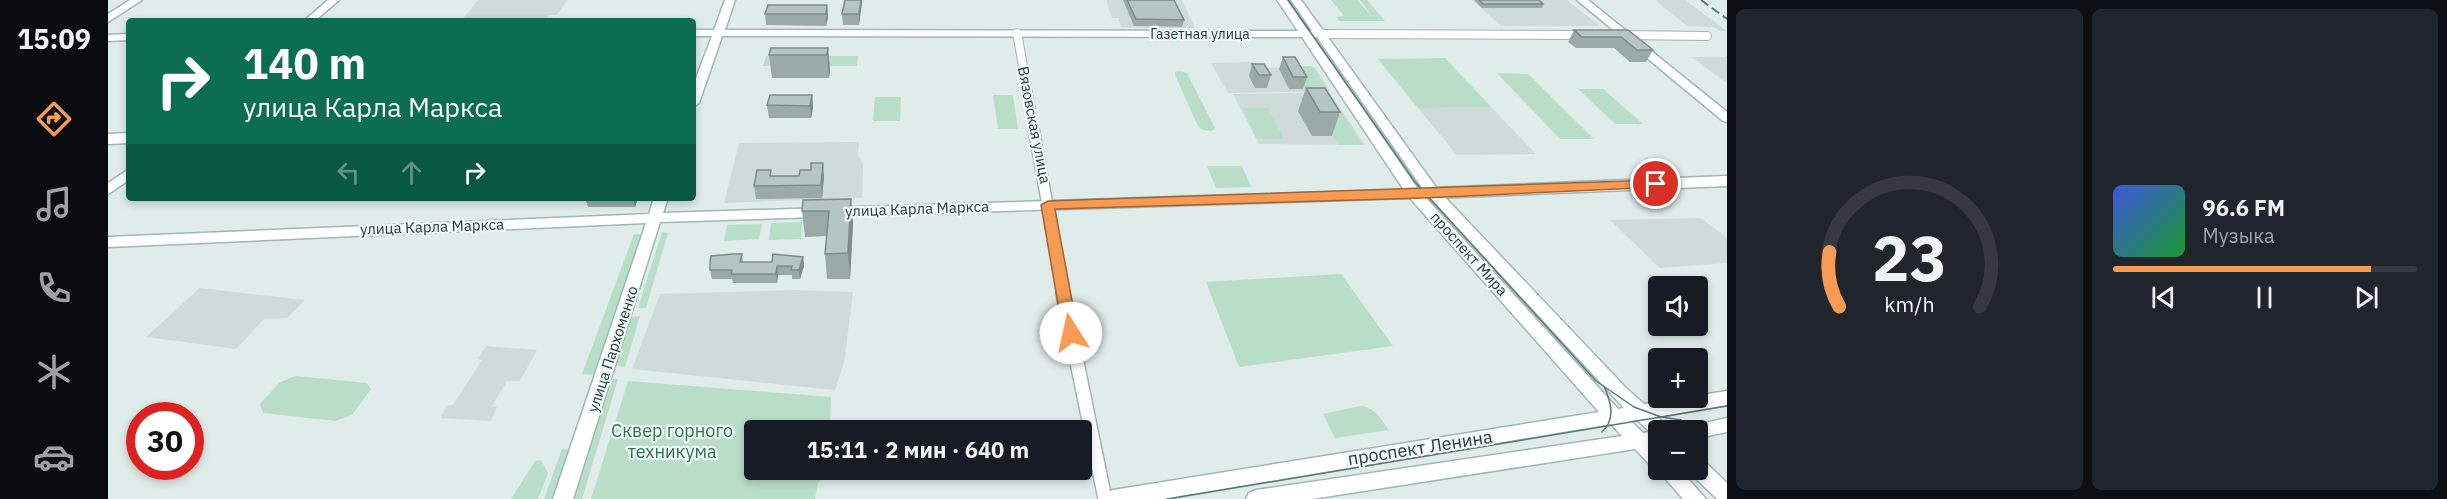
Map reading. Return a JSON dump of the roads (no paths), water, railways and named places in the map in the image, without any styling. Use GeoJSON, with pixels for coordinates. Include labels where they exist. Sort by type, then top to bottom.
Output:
{"type":"FeatureCollection","features":[{"type":"Feature","properties":{"kind":"main road"},"geometry":{"type":"LineString","coordinates":[[108,19],[137,0]]}},
{"type":"Feature","properties":{"kind":"main road"},"geometry":{"type":"LineString","coordinates":[[313,18],[334,0]]}},
{"type":"Feature","properties":{"kind":"main road"},"geometry":{"type":"LineString","coordinates":[[696,94],[730,0]]}},
{"type":"Feature","properties":{"kind":"main road","name":"проспект Мира"},"geometry":{"type":"LineString","coordinates":[[1282,0],[1415,195],[1648,449]]}},
{"type":"Feature","properties":{"kind":"main road","name":"проспект Мира"},"geometry":{"type":"LineString","coordinates":[[1296,0],[1433,193],[1649,420]]}},
{"type":"Feature","properties":{"kind":"main road"},"geometry":{"type":"LineString","coordinates":[[1581,0],[1618,35],[1727,118]]}},
{"type":"Feature","properties":{"kind":"main road","name":"Газетная улица"},"geometry":{"type":"LineString","coordinates":[[696,33],[1321,34]]}},
{"type":"Feature","properties":{"kind":"main road"},"geometry":{"type":"LineString","coordinates":[[108,38],[126,37]]}},
{"type":"Feature","properties":{"kind":"main road"},"geometry":{"type":"LineString","coordinates":[[108,190],[126,175]]}},
{"type":"Feature","properties":{"kind":"main road","name":"улица Карла Маркса"},"geometry":{"type":"LineString","coordinates":[[108,242],[655,218],[1433,193]]}},
{"type":"Feature","properties":{"kind":"main road","name":"улица Пархоменко"},"geometry":{"type":"LineString","coordinates":[[563,499],[660,201]]}},
{"type":"Feature","properties":{"kind":"main road","name":"проспект Ленина"},"geometry":{"type":"LineString","coordinates":[[1113,499],[1727,398]]}},
{"type":"Feature","properties":{"kind":"main road"},"geometry":{"type":"LineString","coordinates":[[1708,429],[1727,425]]}},
{"type":"Feature","properties":{"kind":"main road","name":"проспект Ленина"},"geometry":{"type":"LineString","coordinates":[[1256,499],[1648,440]]}},
{"type":"Feature","properties":{"kind":"main road"},"geometry":{"type":"LineString","coordinates":[[1708,478],[1727,496]]}},
{"type":"Feature","properties":{"kind":"main road"},"geometry":{"type":"LineString","coordinates":[[1678,480],[1696,499]]}},
{"type":"Feature","properties":{"kind":"street","name":"Вязовская улица"},"geometry":{"type":"LineString","coordinates":[[1017,33],[1074,354],[1105,499]]}},
{"type":"Feature","properties":{"kind":"street","name":"Газетная улица"},"geometry":{"type":"LineString","coordinates":[[1321,34],[1590,35]]}},
{"type":"Feature","properties":{"kind":"street"},"geometry":{"type":"LineString","coordinates":[[1618,35],[1707,36]]}},
{"type":"Feature","properties":{"kind":"street"},"geometry":{"type":"LineString","coordinates":[[108,139],[126,138]]}},
{"type":"Feature","properties":{"kind":"street","name":"улица Карла Маркса"},"geometry":{"type":"LineString","coordinates":[[1433,193],[1727,182]]}},
{"type":"Feature","properties":{"kind":"tram line"},"geometry":{"type":"LineString","coordinates":[[1288,0],[1415,182],[1596,381],[1604,387]]}},
{"type":"Feature","properties":{"kind":"tram line"},"geometry":{"type":"LineString","coordinates":[[1604,387],[1634,407],[1661,417]]}},
{"type":"Feature","properties":{"kind":"tram line"},"geometry":{"type":"LineString","coordinates":[[1604,387],[1611,410],[1607,426]]}},
{"type":"Feature","properties":{"kind":"tram line"},"geometry":{"type":"LineString","coordinates":[[1661,417],[1727,406]]}},
{"type":"Feature","properties":{"kind":"tram line"},"geometry":{"type":"LineString","coordinates":[[1607,426],[1661,417]]}},
{"type":"Feature","properties":{"kind":"tram line"},"geometry":{"type":"LineString","coordinates":[[1661,417],[1681,420]]}},
{"type":"Feature","properties":{"kind":"tram line"},"geometry":{"type":"LineString","coordinates":[[1167,499],[1607,426]]}},
{"type":"Feature","properties":{"kind":"tram line"},"geometry":{"type":"LineString","coordinates":[[1602,432],[1607,426]]}},
{"type":"Feature","properties":{"kind":"railway"},"geometry":{"type":"LineString","coordinates":[[1701,0],[1727,19]]}},
{"type":"Feature","properties":{"kind":"park label","name":"Сквер горного техникума"},"geometry":{"type":"Point","coordinates":[672,441]}}]}
